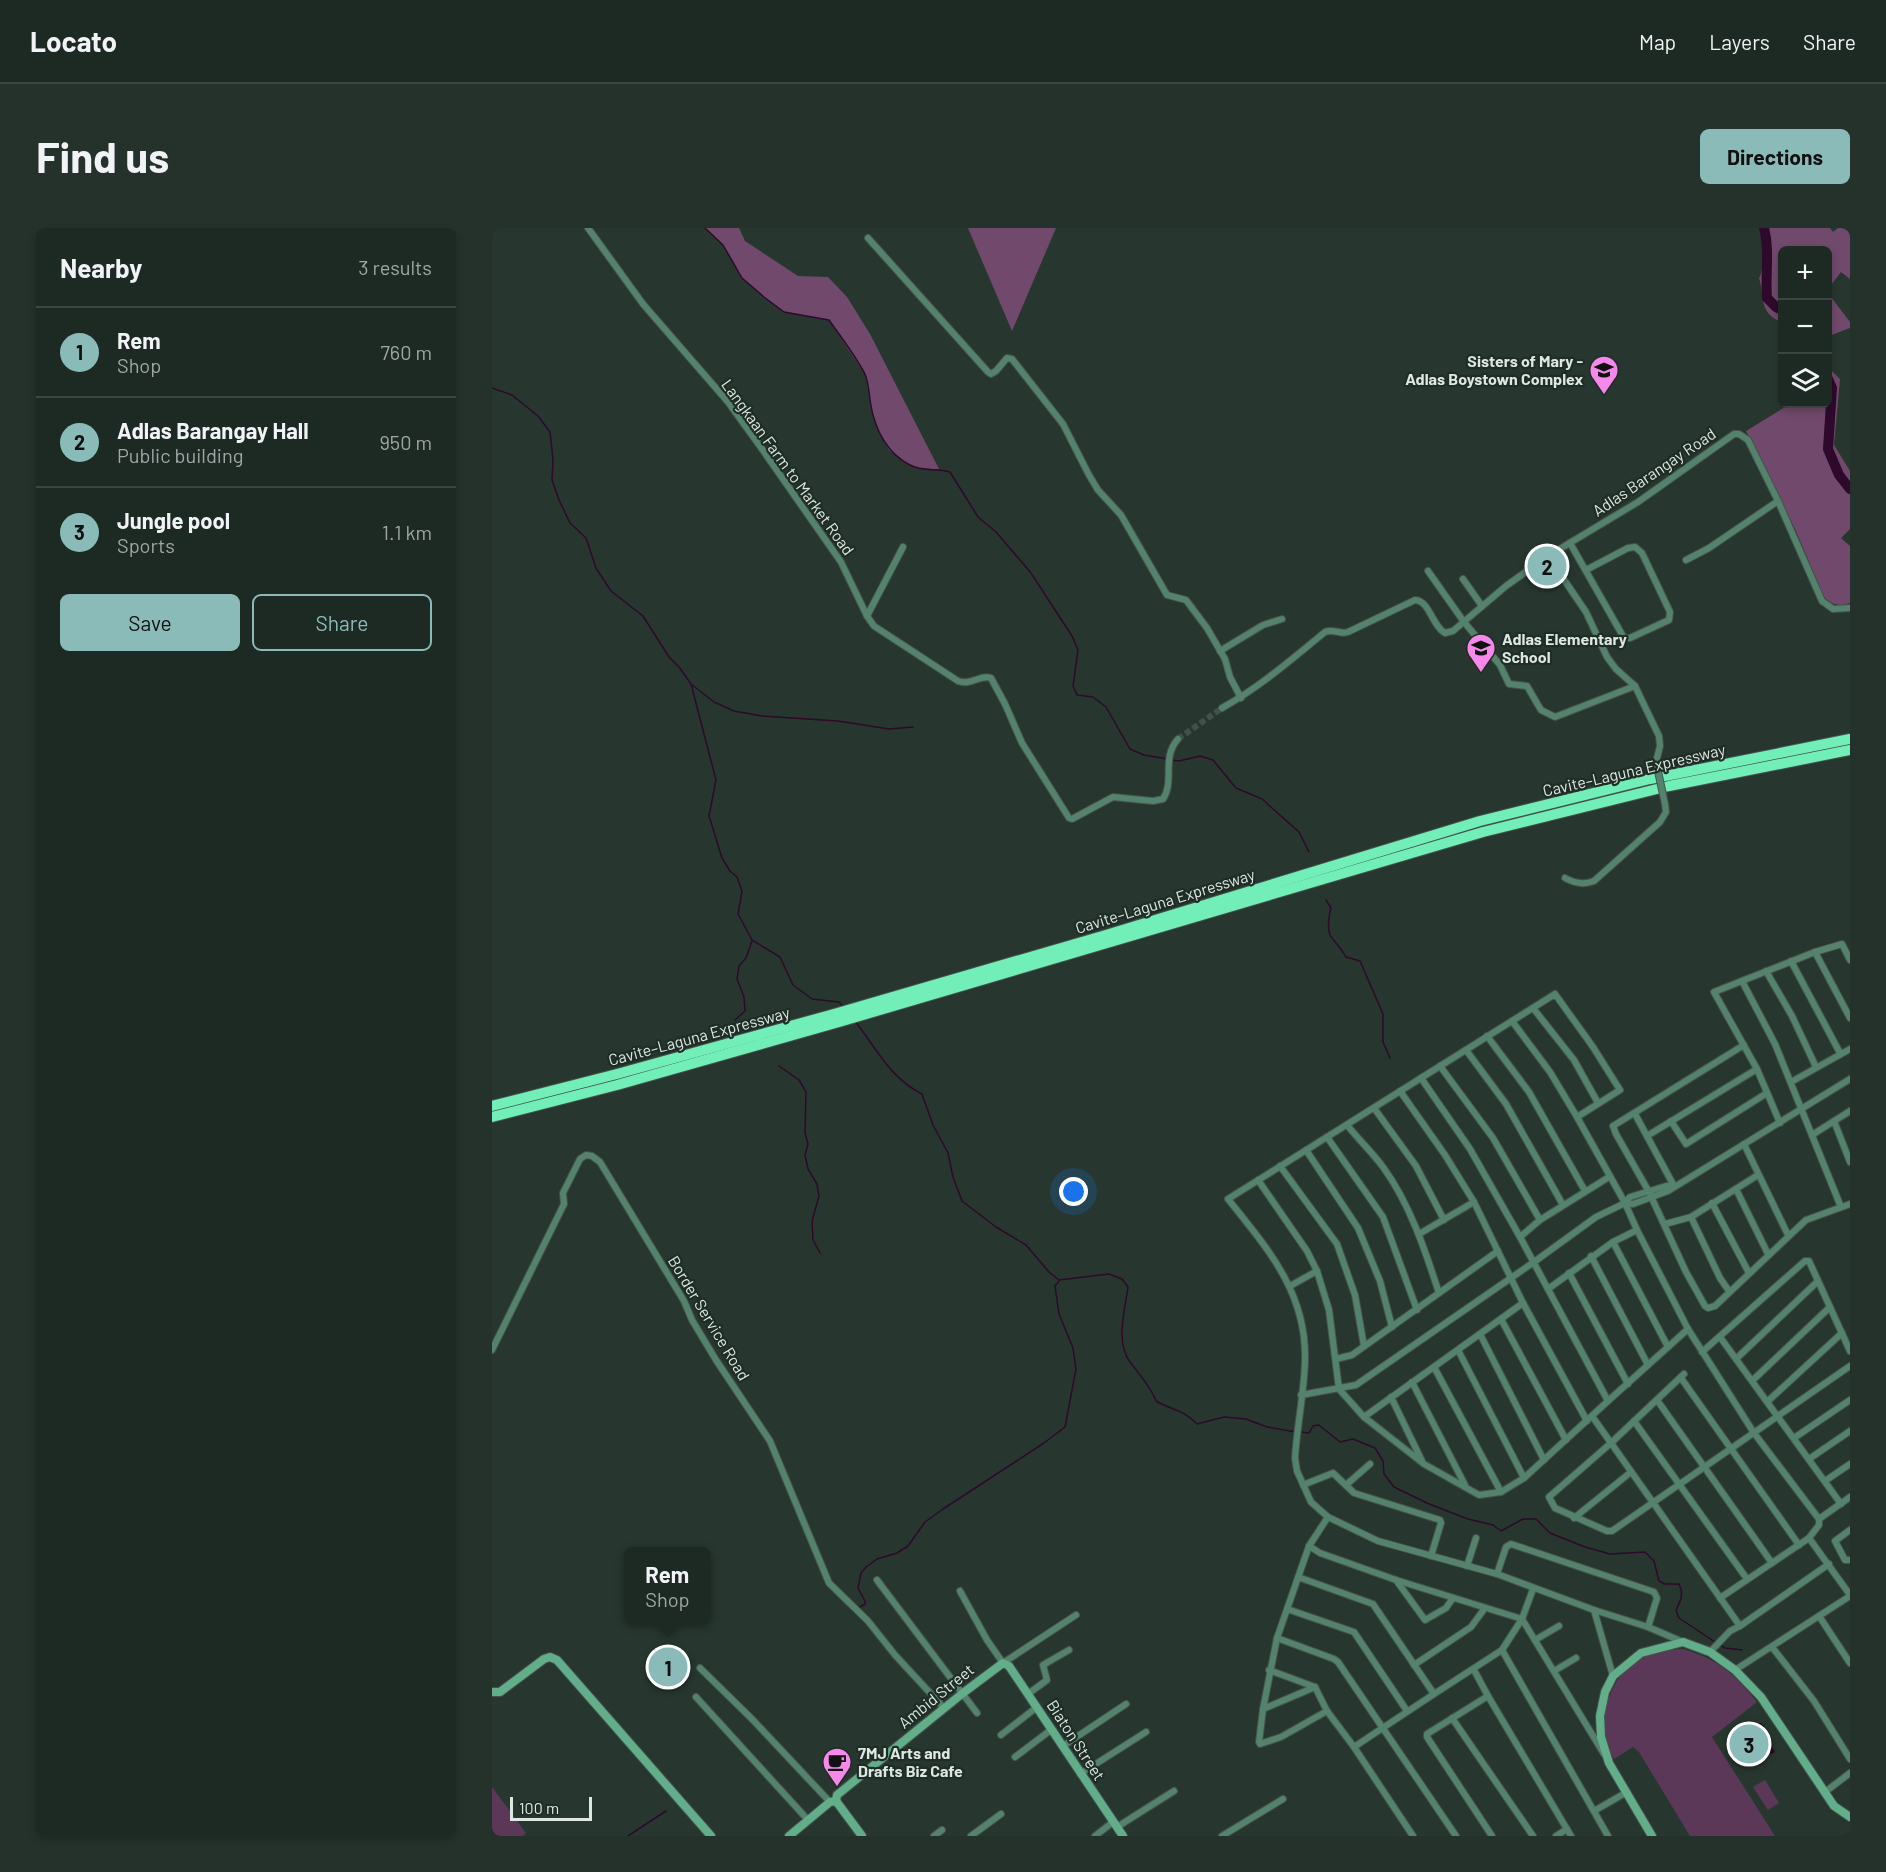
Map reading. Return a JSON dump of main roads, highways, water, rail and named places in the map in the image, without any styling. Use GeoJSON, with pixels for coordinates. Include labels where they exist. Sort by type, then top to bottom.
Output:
{"type":"FeatureCollection","features":[{"type":"Feature","properties":{"kind":"highway","name":"Cavite–Laguna Expressway"},"geometry":{"type":"LineString","coordinates":[[1107,940],[1480,821],[1650,779],[1850,739]]}},
{"type":"Feature","properties":{"kind":"highway","name":"Cavite–Laguna Expressway"},"geometry":{"type":"LineString","coordinates":[[492,1117],[617,1085],[837,1018],[1483,832],[1669,786],[1850,750]]}},
{"type":"Feature","properties":{"kind":"highway","name":"Cavite–Laguna Expressway"},"geometry":{"type":"LineString","coordinates":[[492,1106],[837,1018]]}},
{"type":"Feature","properties":{"kind":"waterway"},"geometry":{"type":"LineString","coordinates":[[705,228],[723,245],[742,278],[784,312],[829,320],[865,374],[873,415],[879,432],[889,448],[895,455],[915,467],[950,472],[978,517],[996,532],[1031,573],[1072,636],[1078,650],[1073,686],[1077,695],[1093,697],[1106,707],[1130,749],[1144,755],[1167,759]]}},
{"type":"Feature","properties":{"kind":"waterway"},"geometry":{"type":"LineString","coordinates":[[1764,228],[1767,245],[1767,298],[1778,308]]}},
{"type":"Feature","properties":{"kind":"waterway"},"geometry":{"type":"LineString","coordinates":[[492,388],[512,395],[538,416],[550,432],[553,460],[552,480],[570,523],[586,538],[596,568],[611,591],[643,616],[669,657],[691,684],[714,702],[734,711],[762,716],[838,721],[889,729],[913,727]]}},
{"type":"Feature","properties":{"kind":"waterway"},"geometry":{"type":"LineString","coordinates":[[1831,408],[1828,449],[1839,475],[1850,489]]}},
{"type":"Feature","properties":{"kind":"waterway"},"geometry":{"type":"LineString","coordinates":[[691,684],[716,780],[709,816],[722,858],[737,877],[742,891],[738,914],[752,940],[780,957],[793,985],[812,999],[839,1002],[843,1006]]}},
{"type":"Feature","properties":{"kind":"waterway"},"geometry":{"type":"LineString","coordinates":[[1171,760],[1179,761],[1200,756],[1213,760],[1236,788],[1262,799],[1299,832],[1309,852]]}},
{"type":"Feature","properties":{"kind":"waterway"},"geometry":{"type":"LineString","coordinates":[[1326,900],[1331,908],[1328,925],[1330,935],[1346,957],[1360,961],[1383,1014],[1383,1042],[1390,1058]]}},
{"type":"Feature","properties":{"kind":"waterway"},"geometry":{"type":"LineString","coordinates":[[735,1020],[745,1011],[744,997],[737,979],[739,966],[746,958],[752,941]]}},
{"type":"Feature","properties":{"kind":"waterway"},"geometry":{"type":"LineString","coordinates":[[855,1021],[892,1071],[922,1094],[933,1125],[948,1153],[953,1177],[962,1201],[996,1227],[1026,1245],[1059,1280],[1109,1274],[1122,1279],[1128,1287],[1122,1326],[1125,1354],[1156,1401],[1182,1413],[1197,1424],[1224,1417],[1246,1419],[1267,1427],[1296,1432]]}},
{"type":"Feature","properties":{"kind":"waterway"},"geometry":{"type":"LineString","coordinates":[[779,1066],[799,1080],[806,1092],[805,1133],[808,1144],[805,1155],[808,1169],[817,1184],[819,1196],[812,1221],[813,1240],[820,1253]]}},
{"type":"Feature","properties":{"kind":"waterway"},"geometry":{"type":"LineString","coordinates":[[860,1607],[865,1604],[865,1601],[858,1588],[861,1573],[866,1567],[877,1559],[897,1553],[908,1546],[925,1522],[1065,1427],[1076,1369],[1073,1348],[1059,1314],[1055,1286],[1059,1281]]}},
{"type":"Feature","properties":{"kind":"waterway"},"geometry":{"type":"LineString","coordinates":[[1301,1432],[1309,1433],[1313,1426],[1319,1425],[1340,1442],[1353,1439],[1375,1448],[1383,1461],[1384,1474],[1394,1487],[1468,1519],[1493,1525],[1501,1531],[1523,1519],[1536,1519],[1550,1533],[1585,1547],[1610,1554],[1645,1552],[1654,1561],[1659,1581],[1665,1584],[1679,1584],[1681,1597],[1676,1610],[1679,1618],[1715,1642]]}},
{"type":"Feature","properties":{"kind":"waterway"},"geometry":{"type":"LineString","coordinates":[[1720,1645],[1725,1648],[1742,1650]]}},
{"type":"Feature","properties":{"kind":"waterway"},"geometry":{"type":"LineString","coordinates":[[628,1836],[666,1811]]}},
{"type":"Feature","properties":{"kind":"tunnel"},"geometry":{"type":"LineString","coordinates":[[1178,739],[1222,708]]}},
{"type":"Feature","properties":{"kind":"place","name":"Sisters of Mary - Adlas Boystown Complex"},"geometry":{"type":"Point","coordinates":[1604,396]}},
{"type":"Feature","properties":{"kind":"place","name":"Adlas Barangay Hall"},"geometry":{"type":"Point","coordinates":[1547,566]}},
{"type":"Feature","properties":{"kind":"place","name":"Adlas Elementary School"},"geometry":{"type":"Point","coordinates":[1481,674]}},
{"type":"Feature","properties":{"kind":"place","name":"Rem"},"geometry":{"type":"Point","coordinates":[668,1667]}},
{"type":"Feature","properties":{"kind":"place","name":"Jungle pool"},"geometry":{"type":"Point","coordinates":[1749,1744]}},
{"type":"Feature","properties":{"kind":"place","name":"7MJ Arts and Drafts Biz Cafe"},"geometry":{"type":"Point","coordinates":[837,1788]}}]}
